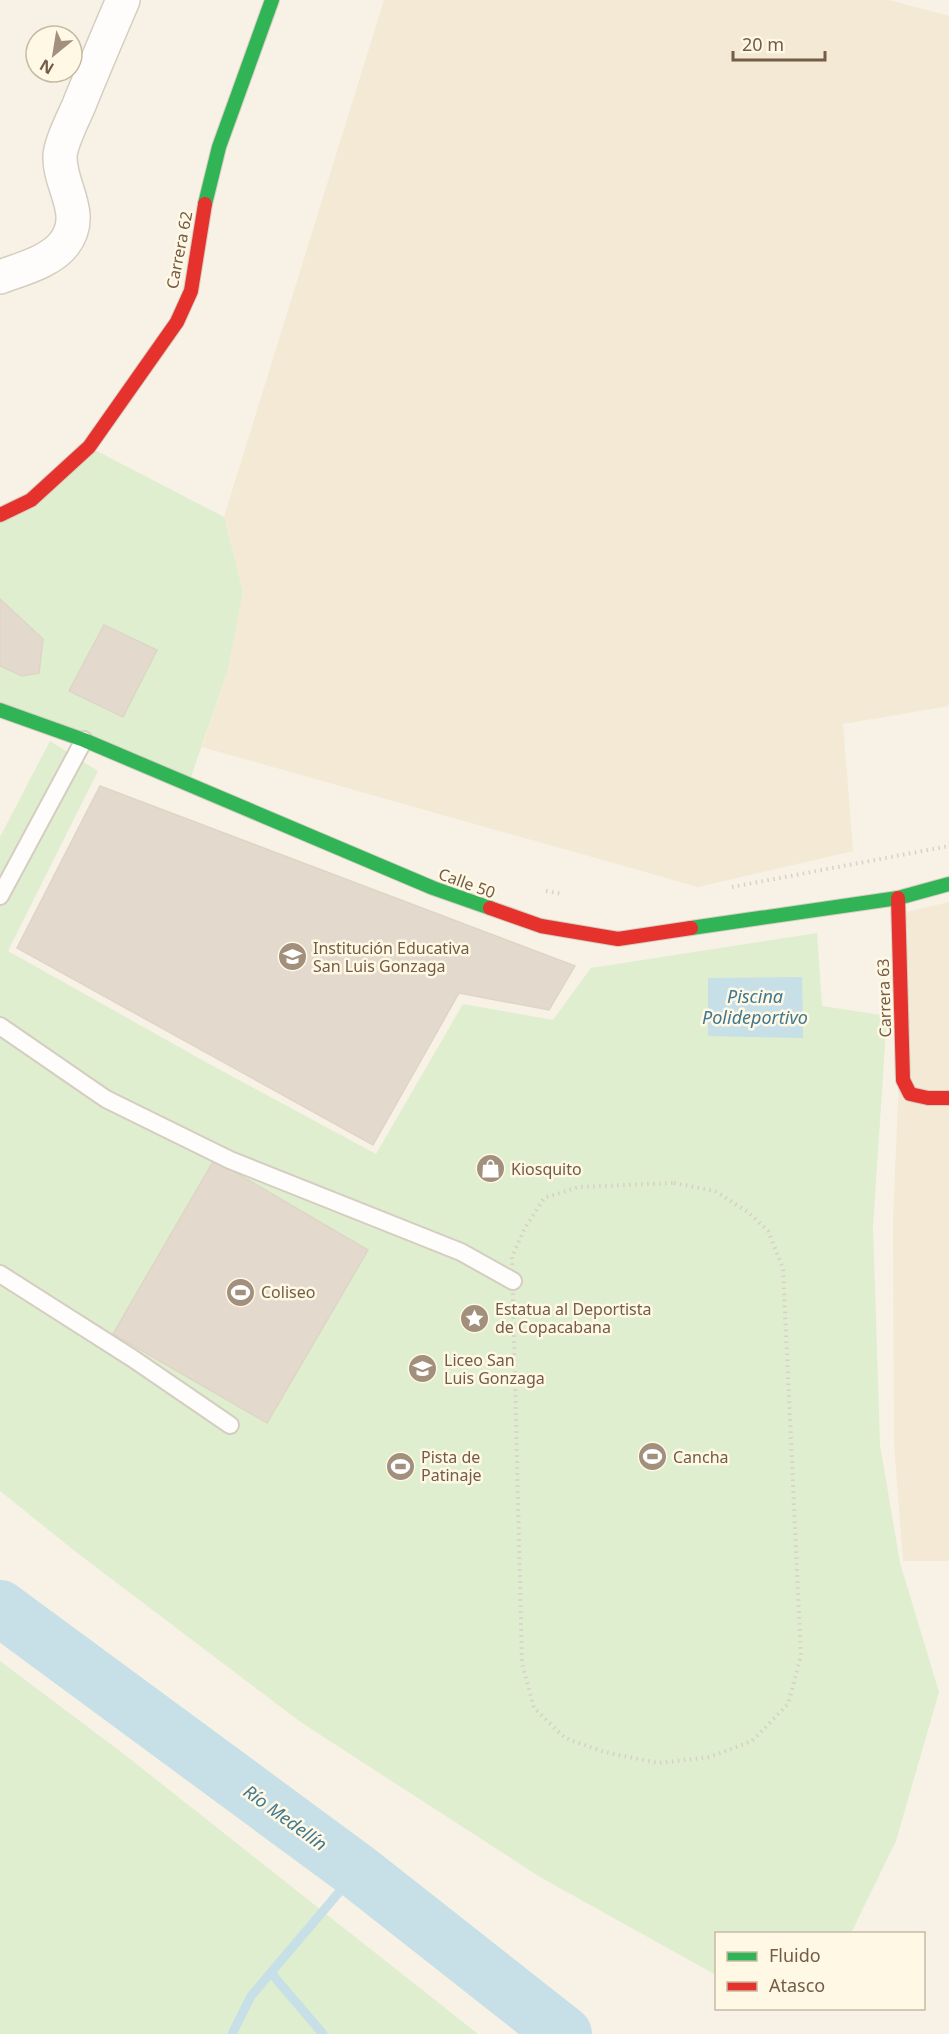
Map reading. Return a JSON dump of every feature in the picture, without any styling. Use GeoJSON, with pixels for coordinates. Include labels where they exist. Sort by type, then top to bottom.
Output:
{"type":"FeatureCollection","features":[{"type":"Feature","properties":{"kind":"main road","name":"Carrera 62"},"geometry":{"type":"LineString","coordinates":[[0,515],[31,500],[89,447],[177,322],[191,291],[205,203],[219,147],[272,0]]}},
{"type":"Feature","properties":{"kind":"main road","name":"Calle 50"},"geometry":{"type":"LineString","coordinates":[[0,710],[84,740],[433,888],[541,926],[618,939],[898,898],[949,884]]}},
{"type":"Feature","properties":{"kind":"main road","name":"Carrera 63"},"geometry":{"type":"LineString","coordinates":[[898,898],[903,1080],[910,1094],[928,1098],[949,1098]]}},
{"type":"Feature","properties":{"kind":"street"},"geometry":{"type":"LineString","coordinates":[[0,277],[50,256],[64,243],[72,227],[74,209],[62,177],[60,155],[123,0]]}},
{"type":"Feature","properties":{"kind":"lane"},"geometry":{"type":"LineString","coordinates":[[0,896],[84,740]]}},
{"type":"Feature","properties":{"kind":"lane"},"geometry":{"type":"LineString","coordinates":[[0,1026],[106,1099],[230,1160],[461,1252],[513,1281]]}},
{"type":"Feature","properties":{"kind":"lane"},"geometry":{"type":"LineString","coordinates":[[0,1274],[132,1358],[230,1425]]}},
{"type":"Feature","properties":{"kind":"path"},"geometry":{"type":"LineString","coordinates":[[731,888],[949,846]]}},
{"type":"Feature","properties":{"kind":"path"},"geometry":{"type":"LineString","coordinates":[[545,891],[569,896]]}},
{"type":"Feature","properties":{"kind":"path"},"geometry":{"type":"LineString","coordinates":[[674,1183],[715,1191],[748,1212],[768,1231],[783,1268],[801,1656],[788,1704],[752,1741],[710,1757],[658,1763],[604,1752],[565,1738],[534,1707],[522,1663],[513,1281],[512,1257],[525,1228],[544,1198],[579,1187],[674,1183]]}},
{"type":"Feature","properties":{"kind":"shaded area"},"geometry":{"type":"Polygon","coordinates":[[[384,0],[889,0],[949,16],[949,706],[843,724],[853,851],[698,887],[202,747],[228,669],[243,592],[224,517],[384,0]]]}},
{"type":"Feature","properties":{"kind":"shaded area"},"geometry":{"type":"Polygon","coordinates":[[[949,902],[949,1561],[903,1561],[894,1442],[893,1221],[906,912],[949,902]]]}},
{"type":"Feature","properties":{"kind":"green space"},"geometry":{"type":"Polygon","coordinates":[[[89,447],[224,517],[243,592],[228,669],[187,789],[0,714],[0,515],[89,447]]]}},
{"type":"Feature","properties":{"kind":"green space"},"geometry":{"type":"Polygon","coordinates":[[[50,741],[98,771],[8,951],[376,1154],[463,1004],[553,1020],[591,968],[817,933],[822,1006],[887,1016],[873,1226],[880,1445],[900,1563],[939,1692],[896,1841],[851,1932],[715,1932],[715,1974],[540,1877],[302,1723],[76,1552],[0,1491],[0,837],[50,741]]]}},
{"type":"Feature","properties":{"kind":"green space"},"geometry":{"type":"Polygon","coordinates":[[[0,1661],[125,1755],[478,2034],[0,2034],[0,1661]]]}},
{"type":"Feature","properties":{"kind":"water","name":"Piscina Polideportivo"},"geometry":{"type":"Polygon","coordinates":[[[802,977],[803,1038],[708,1036],[708,978],[802,977]]]}},
{"type":"Feature","properties":{"kind":"building"},"geometry":{"type":"Polygon","coordinates":[[[0,599],[43,639],[39,673],[22,676],[0,666],[0,599]]]}},
{"type":"Feature","properties":{"kind":"building"},"geometry":{"type":"Polygon","coordinates":[[[104,625],[157,650],[123,717],[69,691],[104,625]]]}},
{"type":"Feature","properties":{"kind":"building","name":"Institución Educativa San Luis Gonzaga"},"geometry":{"type":"Polygon","coordinates":[[[100,786],[575,966],[549,1010],[459,993],[373,1145],[17,948],[100,786]]]}},
{"type":"Feature","properties":{"kind":"building","name":"Coliseo"},"geometry":{"type":"Polygon","coordinates":[[[214,1160],[368,1250],[267,1423],[113,1334],[214,1160]]]}},
{"type":"Feature","properties":{"kind":"waterway","name":"Río Medellín"},"geometry":{"type":"LineString","coordinates":[[0,1608],[357,1871],[564,2034]]}},
{"type":"Feature","properties":{"kind":"waterway"},"geometry":{"type":"LineString","coordinates":[[232,2034],[251,1996],[357,1871]]}},
{"type":"Feature","properties":{"kind":"waterway"},"geometry":{"type":"LineString","coordinates":[[271,1973],[323,2034]]}},
{"type":"Feature","properties":{"kind":"traffic: fast"},"geometry":{"type":"LineString","coordinates":[[205,204],[219,147],[272,0]]}},
{"type":"Feature","properties":{"kind":"traffic: fast"},"geometry":{"type":"LineString","coordinates":[[0,710],[84,740],[433,888],[490,908]]}},
{"type":"Feature","properties":{"kind":"traffic: fast"},"geometry":{"type":"LineString","coordinates":[[691,928],[898,898],[949,884]]}},
{"type":"Feature","properties":{"kind":"traffic: jam"},"geometry":{"type":"LineString","coordinates":[[0,515],[31,500],[89,447],[177,322],[191,291],[205,204]]}},
{"type":"Feature","properties":{"kind":"traffic: jam"},"geometry":{"type":"LineString","coordinates":[[898,898],[903,1080],[910,1094],[928,1098],[949,1098]]}},
{"type":"Feature","properties":{"kind":"traffic: jam"},"geometry":{"type":"LineString","coordinates":[[490,908],[541,926],[618,939],[691,928]]}},
{"type":"Feature","properties":{"kind":"place","name":"Institución Educativa San Luis Gonzaga"},"geometry":{"type":"Point","coordinates":[292,957]}},
{"type":"Feature","properties":{"kind":"place","name":"Kiosquito"},"geometry":{"type":"Point","coordinates":[490,1169]}},
{"type":"Feature","properties":{"kind":"place","name":"Coliseo"},"geometry":{"type":"Point","coordinates":[240,1292]}},
{"type":"Feature","properties":{"kind":"place","name":"Estatua al Deportista de Copacabana"},"geometry":{"type":"Point","coordinates":[474,1318]}},
{"type":"Feature","properties":{"kind":"place","name":"Liceo San Luis Gonzaga"},"geometry":{"type":"Point","coordinates":[423,1369]}},
{"type":"Feature","properties":{"kind":"place","name":"Cancha"},"geometry":{"type":"Point","coordinates":[652,1457]}},
{"type":"Feature","properties":{"kind":"place","name":"Pista de Patinaje"},"geometry":{"type":"Point","coordinates":[400,1466]}}]}
